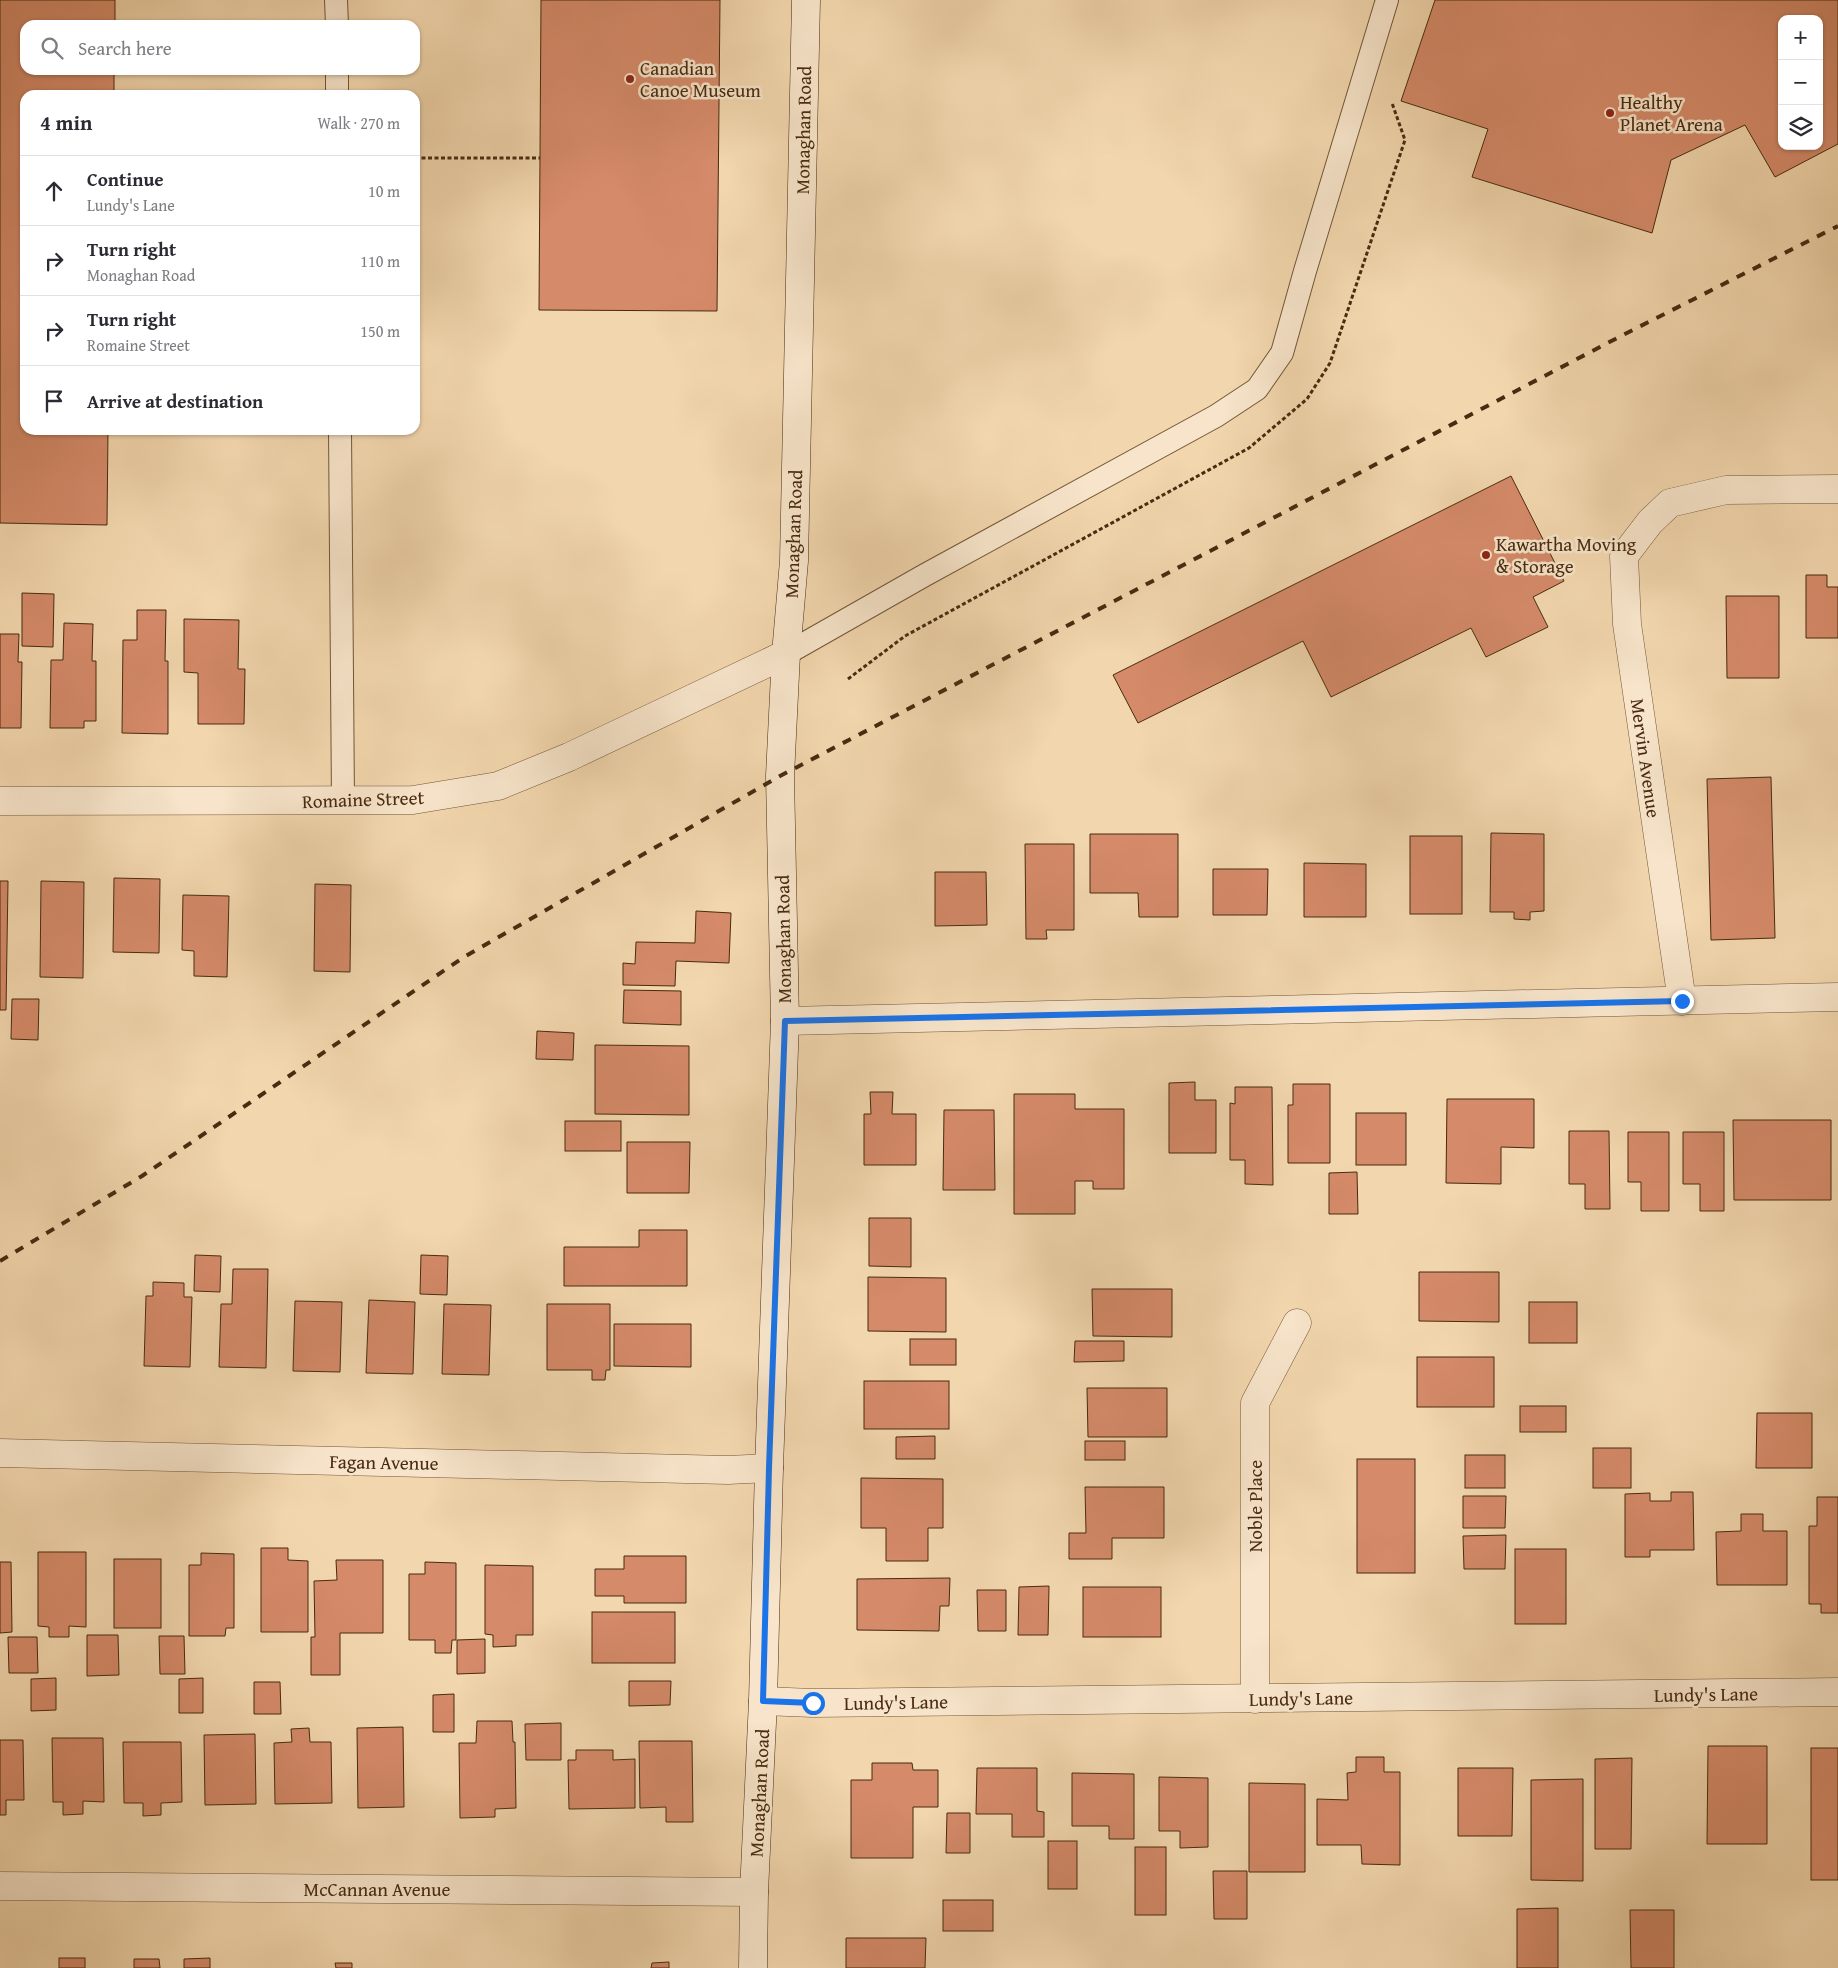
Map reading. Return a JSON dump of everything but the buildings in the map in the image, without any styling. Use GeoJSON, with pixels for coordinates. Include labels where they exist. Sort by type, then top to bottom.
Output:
{"type":"FeatureCollection","features":[{"type":"Feature","properties":{"kind":"street","name":"Monaghan Road"},"geometry":{"type":"LineString","coordinates":[[753,1968],[754,1892],[763,1701],[769,1468],[785,1021],[780,776],[786,654],[794,561],[806,0]]}},
{"type":"Feature","properties":{"kind":"street","name":"Mervin Avenue"},"geometry":{"type":"LineString","coordinates":[[1682,1001],[1627,624],[1624,556],[1650,522],[1670,503],[1726,490],[1838,489]]}},
{"type":"Feature","properties":{"kind":"street","name":"Romaine Street"},"geometry":{"type":"LineString","coordinates":[[0,802],[413,800],[498,786],[569,757],[786,654]]}},
{"type":"Feature","properties":{"kind":"street"},"geometry":{"type":"LineString","coordinates":[[785,1021],[1838,997]]}},
{"type":"Feature","properties":{"kind":"street","name":"Noble Place"},"geometry":{"type":"LineString","coordinates":[[1254,1699],[1255,1403],[1297,1323]]}},
{"type":"Feature","properties":{"kind":"street","name":"Fagan Avenue"},"geometry":{"type":"LineString","coordinates":[[0,1453],[728,1470],[769,1468]]}},
{"type":"Feature","properties":{"kind":"street","name":"Lundy's Lane"},"geometry":{"type":"LineString","coordinates":[[763,1701],[813,1703],[1838,1692]]}},
{"type":"Feature","properties":{"kind":"street","name":"McCannan Avenue"},"geometry":{"type":"LineString","coordinates":[[0,1886],[754,1892]]}},
{"type":"Feature","properties":{"kind":"lane"},"geometry":{"type":"LineString","coordinates":[[336,0],[336,20]]}},
{"type":"Feature","properties":{"kind":"lane"},"geometry":{"type":"LineString","coordinates":[[786,654],[925,575],[1216,416],[1258,389],[1282,354],[1305,271],[1387,0]]}},
{"type":"Feature","properties":{"kind":"lane"},"geometry":{"type":"LineString","coordinates":[[337,75],[337,90]]}},
{"type":"Feature","properties":{"kind":"lane"},"geometry":{"type":"LineString","coordinates":[[340,435],[343,801]]}},
{"type":"Feature","properties":{"kind":"path"},"geometry":{"type":"LineString","coordinates":[[420,158],[540,158]]}},
{"type":"Feature","properties":{"kind":"railway"},"geometry":{"type":"LineString","coordinates":[[0,1261],[142,1176],[464,957],[780,776],[1621,336],[1838,226]]}},
{"type":"Feature","properties":{"kind":"place","name":"Canadian Canoe Museum"},"geometry":{"type":"Point","coordinates":[630,79]}},
{"type":"Feature","properties":{"kind":"place","name":"Healthy Planet Arena"},"geometry":{"type":"Point","coordinates":[1610,113]}},
{"type":"Feature","properties":{"kind":"place","name":"Kawartha Moving & Storage"},"geometry":{"type":"Point","coordinates":[1486,555]}},
{"type":"Feature","properties":{"kind":"route"},"geometry":{"type":"LineString","coordinates":[[813,1703],[763,1701],[769,1468],[785,1021],[1682,1001]]}}]}
